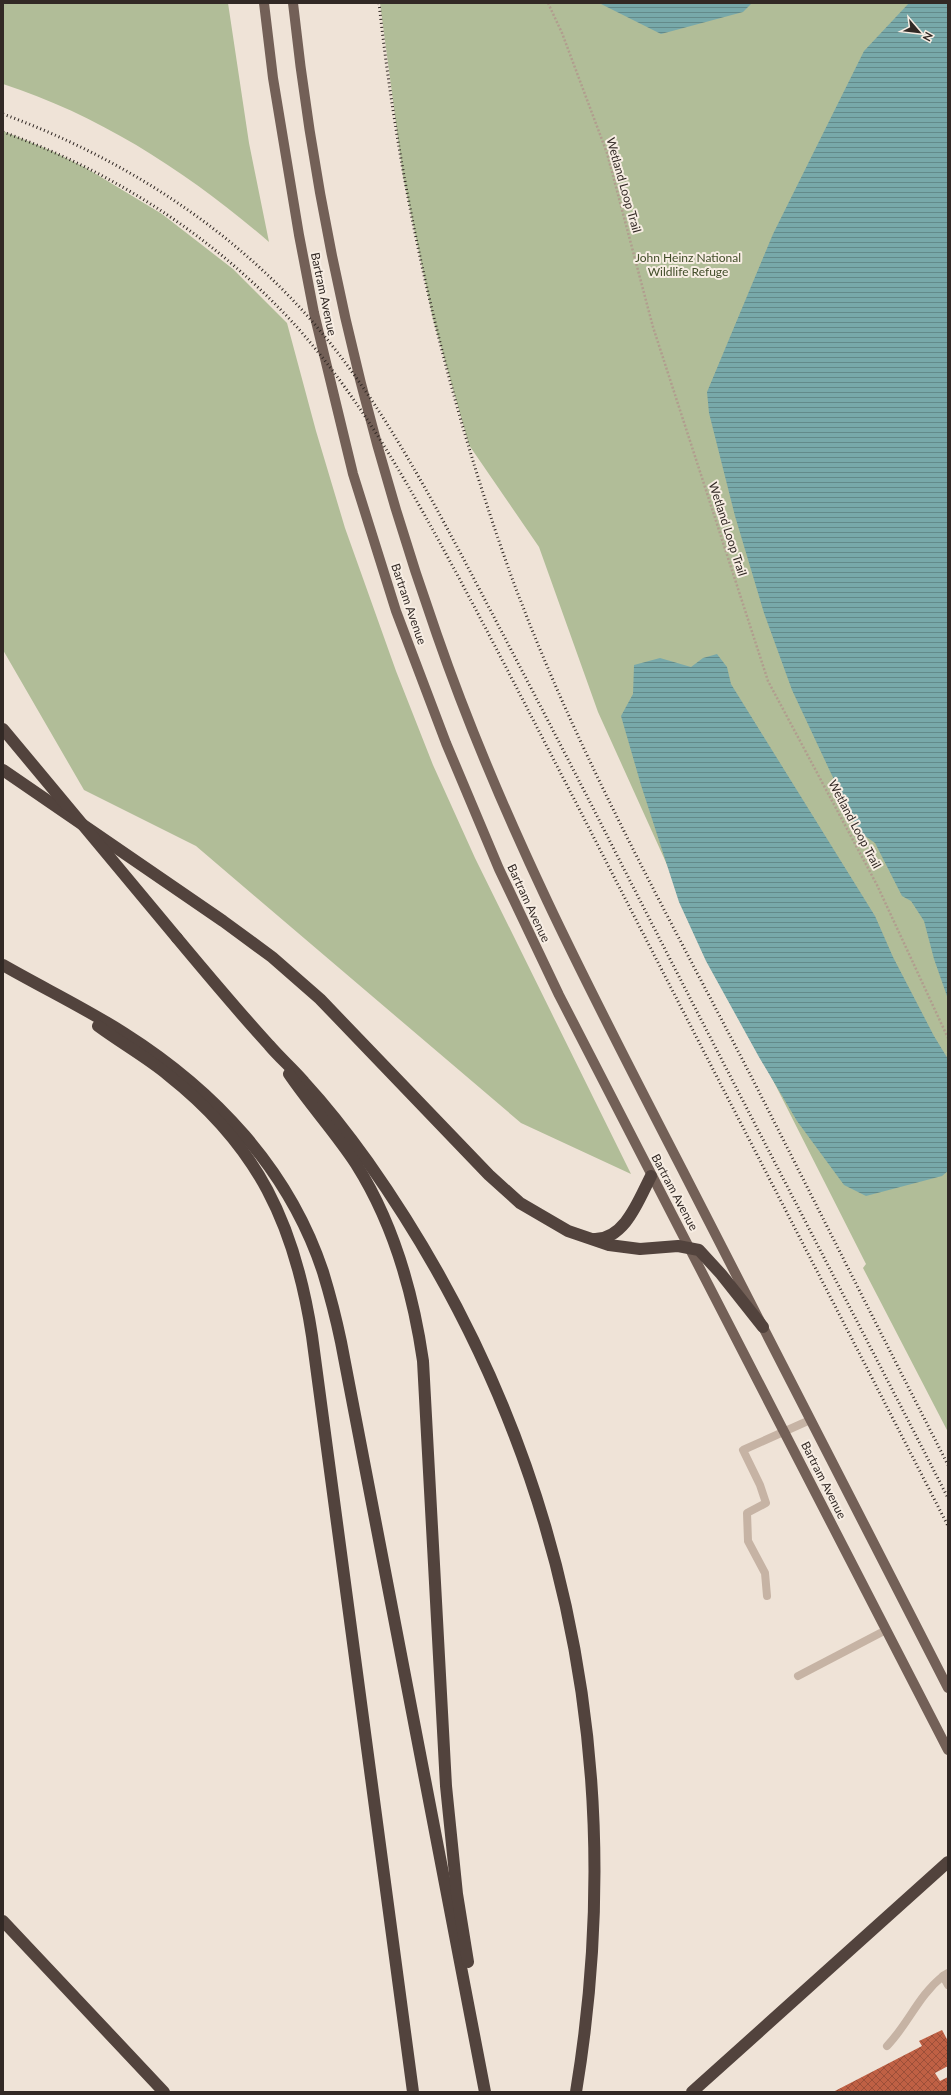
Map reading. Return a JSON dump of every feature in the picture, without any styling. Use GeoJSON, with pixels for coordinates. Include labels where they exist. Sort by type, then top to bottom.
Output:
{"type":"FeatureCollection","features":[{"type":"Feature","properties":{"kind":"highway"},"geometry":{"type":"LineString","coordinates":[[3,729],[177,938],[270,1046],[305,1083],[345,1131],[418,1237],[448,1290],[480,1354],[511,1427],[540,1509],[561,1586],[578,1662],[589,1743],[595,1817],[596,1891],[592,1975],[576,2092]]}},
{"type":"Feature","properties":{"kind":"highway"},"geometry":{"type":"LineString","coordinates":[[3,770],[223,921],[272,957],[320,999],[511,1196],[544,1219],[587,1239],[629,1248],[690,1247],[702,1252],[763,1327]]}},
{"type":"Feature","properties":{"kind":"highway"},"geometry":{"type":"LineString","coordinates":[[3,965],[146,1047],[176,1068],[220,1107],[248,1138],[278,1180],[314,1247],[329,1292],[341,1342],[485,2092]]}},
{"type":"Feature","properties":{"kind":"highway"},"geometry":{"type":"LineString","coordinates":[[50,992],[154,1064],[209,1111],[233,1137],[256,1168],[274,1202],[289,1237],[303,1287],[312,1336],[413,2092]]}},
{"type":"Feature","properties":{"kind":"highway"},"geometry":{"type":"LineString","coordinates":[[270,1046],[300,1090],[343,1145],[367,1185],[404,1268],[416,1315],[423,1361],[443,1746],[450,1825],[462,1926],[493,2092]]}},
{"type":"Feature","properties":{"kind":"highway"},"geometry":{"type":"LineString","coordinates":[[587,1239],[598,1239],[616,1232],[631,1213],[651,1176]]}},
{"type":"Feature","properties":{"kind":"highway"},"geometry":{"type":"LineString","coordinates":[[692,2092],[948,1862]]}},
{"type":"Feature","properties":{"kind":"highway"},"geometry":{"type":"LineString","coordinates":[[3,1921],[164,2092]]}},
{"type":"Feature","properties":{"kind":"main road","name":"Bartram Avenue"},"geometry":{"type":"LineString","coordinates":[[264,3],[285,158],[314,313],[353,474],[396,611],[446,743],[498,869],[559,995],[948,1750]]}},
{"type":"Feature","properties":{"kind":"main road","name":"Bartram Avenue"},"geometry":{"type":"LineString","coordinates":[[293,3],[313,153],[344,313],[385,473],[438,638],[502,803],[578,968],[948,1688]]}},
{"type":"Feature","properties":{"kind":"lane"},"geometry":{"type":"LineString","coordinates":[[767,1596],[765,1573],[748,1541],[747,1513],[766,1503],[760,1485],[744,1450],[810,1420]]}},
{"type":"Feature","properties":{"kind":"lane"},"geometry":{"type":"LineString","coordinates":[[798,1676],[886,1630]]}},
{"type":"Feature","properties":{"kind":"lane"},"geometry":{"type":"LineString","coordinates":[[887,2046],[897,2036],[930,1986],[946,1974],[948,1985]]}},
{"type":"Feature","properties":{"kind":"path","name":"Wetland Loop Trail"},"geometry":{"type":"LineString","coordinates":[[548,3],[555,17],[608,153],[653,327],[768,681],[877,885],[948,1038]]}},
{"type":"Feature","properties":{"kind":"green space"},"geometry":{"type":"Polygon","coordinates":[[[3,3],[228,3],[249,143],[269,242],[208,193],[144,150],[110,130],[75,113],[40,97],[3,84],[3,3]]]}},
{"type":"Feature","properties":{"kind":"green space","name":"John Heinz National Wildlife Refuge"},"geometry":{"type":"Polygon","coordinates":[[[380,3],[948,3],[948,1432],[863,1268],[866,1264],[692,920],[598,712],[539,547],[469,445],[433,319],[403,176],[380,3]]]}},
{"type":"Feature","properties":{"kind":"green space"},"geometry":{"type":"Polygon","coordinates":[[[3,131],[52,151],[86,168],[162,214],[233,269],[287,323],[316,431],[345,528],[396,671],[433,765],[475,858],[631,1174],[521,1123],[196,846],[84,790],[3,650],[3,131]]]}},
{"type":"Feature","properties":{"kind":"water"},"geometry":{"type":"Polygon","coordinates":[[[599,3],[752,3],[743,12],[661,34],[599,3]]]}},
{"type":"Feature","properties":{"kind":"water"},"geometry":{"type":"Polygon","coordinates":[[[909,3],[948,3],[948,999],[934,959],[924,921],[911,901],[902,896],[875,843],[858,831],[792,690],[764,613],[735,516],[709,413],[707,392],[773,234],[864,51],[909,3]]]}},
{"type":"Feature","properties":{"kind":"water"},"geometry":{"type":"Polygon","coordinates":[[[717,654],[727,667],[731,684],[875,916],[893,957],[934,1036],[948,1059],[948,1171],[942,1176],[866,1196],[844,1185],[797,1121],[759,1057],[706,961],[679,902],[641,785],[621,716],[633,694],[634,665],[660,658],[691,667],[703,658],[717,654]]]}},
{"type":"Feature","properties":{"kind":"building"},"geometry":{"type":"Polygon","coordinates":[[[942,2030],[948,2041],[948,2066],[935,2073],[940,2081],[948,2077],[948,2092],[833,2092],[922,2046],[919,2041],[942,2030]]]}},
{"type":"Feature","properties":{"kind":"railway"},"geometry":{"type":"LineString","coordinates":[[379,3],[388,75],[412,218],[444,359],[463,429],[485,498],[508,567],[534,634],[591,764],[623,829],[754,1082],[948,1465]]}},
{"type":"Feature","properties":{"kind":"railway"},"geometry":{"type":"LineString","coordinates":[[3,114],[45,131],[126,171],[165,194],[202,220],[238,248],[271,278],[303,311],[327,339],[370,398],[409,460],[462,556],[577,776],[948,1498]]}},
{"type":"Feature","properties":{"kind":"railway"},"geometry":{"type":"LineString","coordinates":[[3,132],[44,148],[85,167],[162,211],[198,236],[265,294],[296,326],[319,353],[361,411],[399,471],[452,565],[948,1526]]}}]}
